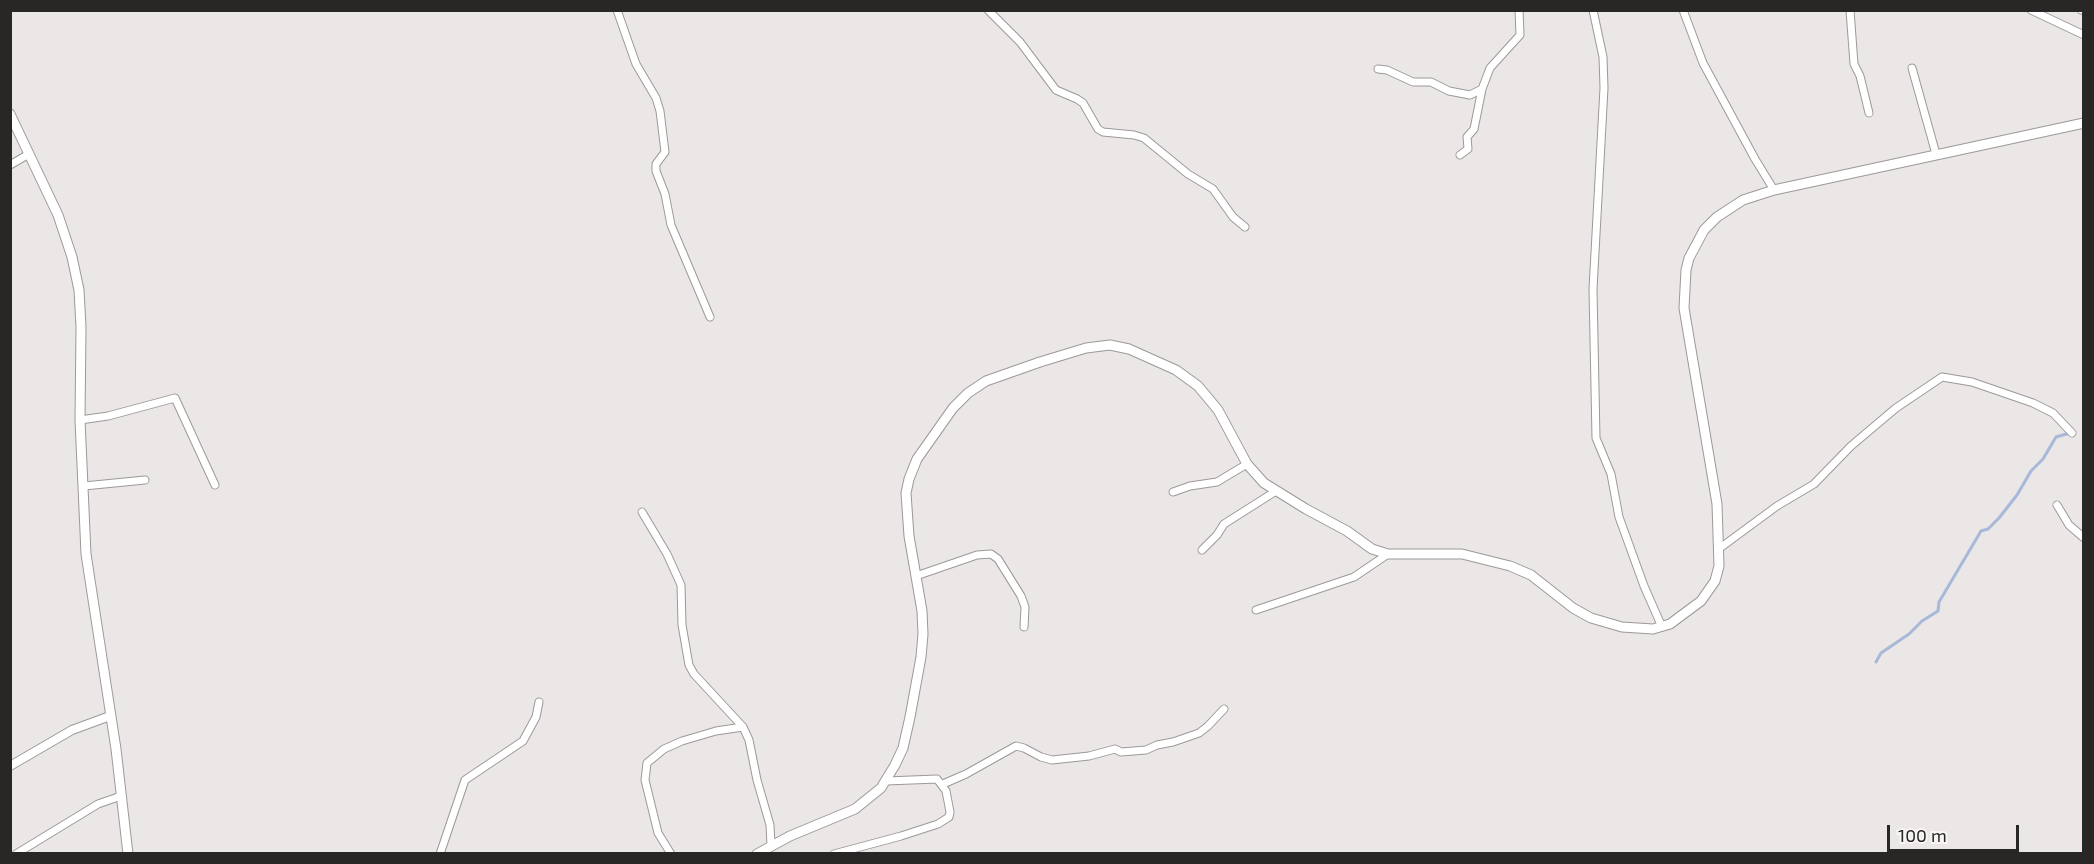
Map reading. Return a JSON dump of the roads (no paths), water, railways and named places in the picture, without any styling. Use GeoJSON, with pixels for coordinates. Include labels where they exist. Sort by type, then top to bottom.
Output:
{"type":"FeatureCollection","features":[{"type":"Feature","properties":{"kind":"main road"},"geometry":{"type":"LineString","coordinates":[[10,114],[58,216],[72,257],[78,290],[81,327],[80,420],[87,564],[98,628],[128,854]]}},
{"type":"Feature","properties":{"kind":"main road"},"geometry":{"type":"LineString","coordinates":[[759,852],[772,849],[855,809],[881,789],[895,765],[907,734],[921,657],[922,611],[909,536],[906,493],[911,470],[959,401],[986,381],[1097,346],[1119,346],[1129,349],[1176,370],[1198,386],[1218,410],[1248,464],[1264,483],[1347,531],[1372,549],[1388,554],[1462,554],[1510,566],[1531,576],[1573,608],[1591,618],[1638,629],[1662,627],[1683,616],[1707,595],[1717,574],[1720,548],[1717,504],[1684,308],[1686,270],[1699,237],[1717,217],[1743,200],[1774,190],[2084,123]]}},
{"type":"Feature","properties":{"kind":"street"},"geometry":{"type":"LineString","coordinates":[[617,10],[636,64],[657,98],[665,152],[656,164],[656,171],[665,194],[671,225],[710,317]]}},
{"type":"Feature","properties":{"kind":"street"},"geometry":{"type":"LineString","coordinates":[[988,10],[1020,42],[1056,90],[1083,104],[1098,129],[1103,132],[1144,138],[1188,174],[1213,189],[1233,217],[1245,227]]}},
{"type":"Feature","properties":{"kind":"street"},"geometry":{"type":"LineString","coordinates":[[1461,155],[1468,149],[1467,137],[1474,129],[1482,89],[1490,68],[1520,35],[1519,10]]}},
{"type":"Feature","properties":{"kind":"street"},"geometry":{"type":"LineString","coordinates":[[1593,10],[1603,57],[1604,88],[1593,289],[1596,438],[1611,474],[1619,516],[1644,586],[1662,627]]}},
{"type":"Feature","properties":{"kind":"street"},"geometry":{"type":"LineString","coordinates":[[1683,10],[1703,63],[1774,190]]}},
{"type":"Feature","properties":{"kind":"street"},"geometry":{"type":"LineString","coordinates":[[1850,10],[1854,64],[1860,76],[1869,113]]}},
{"type":"Feature","properties":{"kind":"street"},"geometry":{"type":"LineString","coordinates":[[2031,10],[2084,35]]}},
{"type":"Feature","properties":{"kind":"street"},"geometry":{"type":"LineString","coordinates":[[1912,68],[1936,154]]}},
{"type":"Feature","properties":{"kind":"street"},"geometry":{"type":"LineString","coordinates":[[1378,69],[1388,70],[1413,82],[1431,82],[1449,91],[1470,96],[1482,89]]}},
{"type":"Feature","properties":{"kind":"street"},"geometry":{"type":"LineString","coordinates":[[10,165],[29,154]]}},
{"type":"Feature","properties":{"kind":"street"},"geometry":{"type":"LineString","coordinates":[[1720,548],[1777,506],[1814,484],[1851,446],[1896,408],[1942,377],[1971,382],[2034,403],[2053,413],[2072,433]]}},
{"type":"Feature","properties":{"kind":"street"},"geometry":{"type":"LineString","coordinates":[[80,420],[108,416],[175,398],[214,485]]}},
{"type":"Feature","properties":{"kind":"street"},"geometry":{"type":"LineString","coordinates":[[1173,492],[1190,486],[1217,482],[1248,464]]}},
{"type":"Feature","properties":{"kind":"street"},"geometry":{"type":"LineString","coordinates":[[84,486],[145,480]]}},
{"type":"Feature","properties":{"kind":"street"},"geometry":{"type":"LineString","coordinates":[[1202,550],[1224,524],[1276,491]]}},
{"type":"Feature","properties":{"kind":"street"},"geometry":{"type":"LineString","coordinates":[[2057,505],[2069,525],[2084,538]]}},
{"type":"Feature","properties":{"kind":"street"},"geometry":{"type":"LineString","coordinates":[[642,512],[667,554],[681,585],[682,626],[689,664],[694,674],[743,727],[749,740],[757,780],[767,809],[772,849]]}},
{"type":"Feature","properties":{"kind":"street"},"geometry":{"type":"LineString","coordinates":[[916,576],[977,555],[991,554],[1004,567],[1022,596],[1025,607],[1024,627]]}},
{"type":"Feature","properties":{"kind":"street"},"geometry":{"type":"LineString","coordinates":[[1256,610],[1354,577],[1388,554]]}},
{"type":"Feature","properties":{"kind":"street"},"geometry":{"type":"LineString","coordinates":[[440,854],[465,780],[523,741],[536,717],[539,702]]}},
{"type":"Feature","properties":{"kind":"street"},"geometry":{"type":"LineString","coordinates":[[943,784],[1016,746],[1052,760],[1089,756],[1115,749],[1121,752],[1146,750],[1157,744],[1173,742],[1199,733],[1224,709]]}},
{"type":"Feature","properties":{"kind":"street"},"geometry":{"type":"LineString","coordinates":[[10,765],[72,730],[110,716]]}},
{"type":"Feature","properties":{"kind":"street"},"geometry":{"type":"LineString","coordinates":[[671,854],[658,833],[645,780],[647,763],[664,749],[682,741],[716,731],[743,727]]}},
{"type":"Feature","properties":{"kind":"street"},"geometry":{"type":"LineString","coordinates":[[834,854],[901,836],[945,821],[950,812],[943,784],[934,778],[886,782]]}},
{"type":"Feature","properties":{"kind":"street"},"geometry":{"type":"LineString","coordinates":[[16,854],[98,804],[121,796]]}},
{"type":"Feature","properties":{"kind":"waterway"},"geometry":{"type":"LineString","coordinates":[[1876,662],[1881,653],[1938,611],[1939,602],[1981,531],[1988,529],[1999,518],[2017,495],[2031,471],[2043,459],[2056,437],[2070,433]]}}]}
